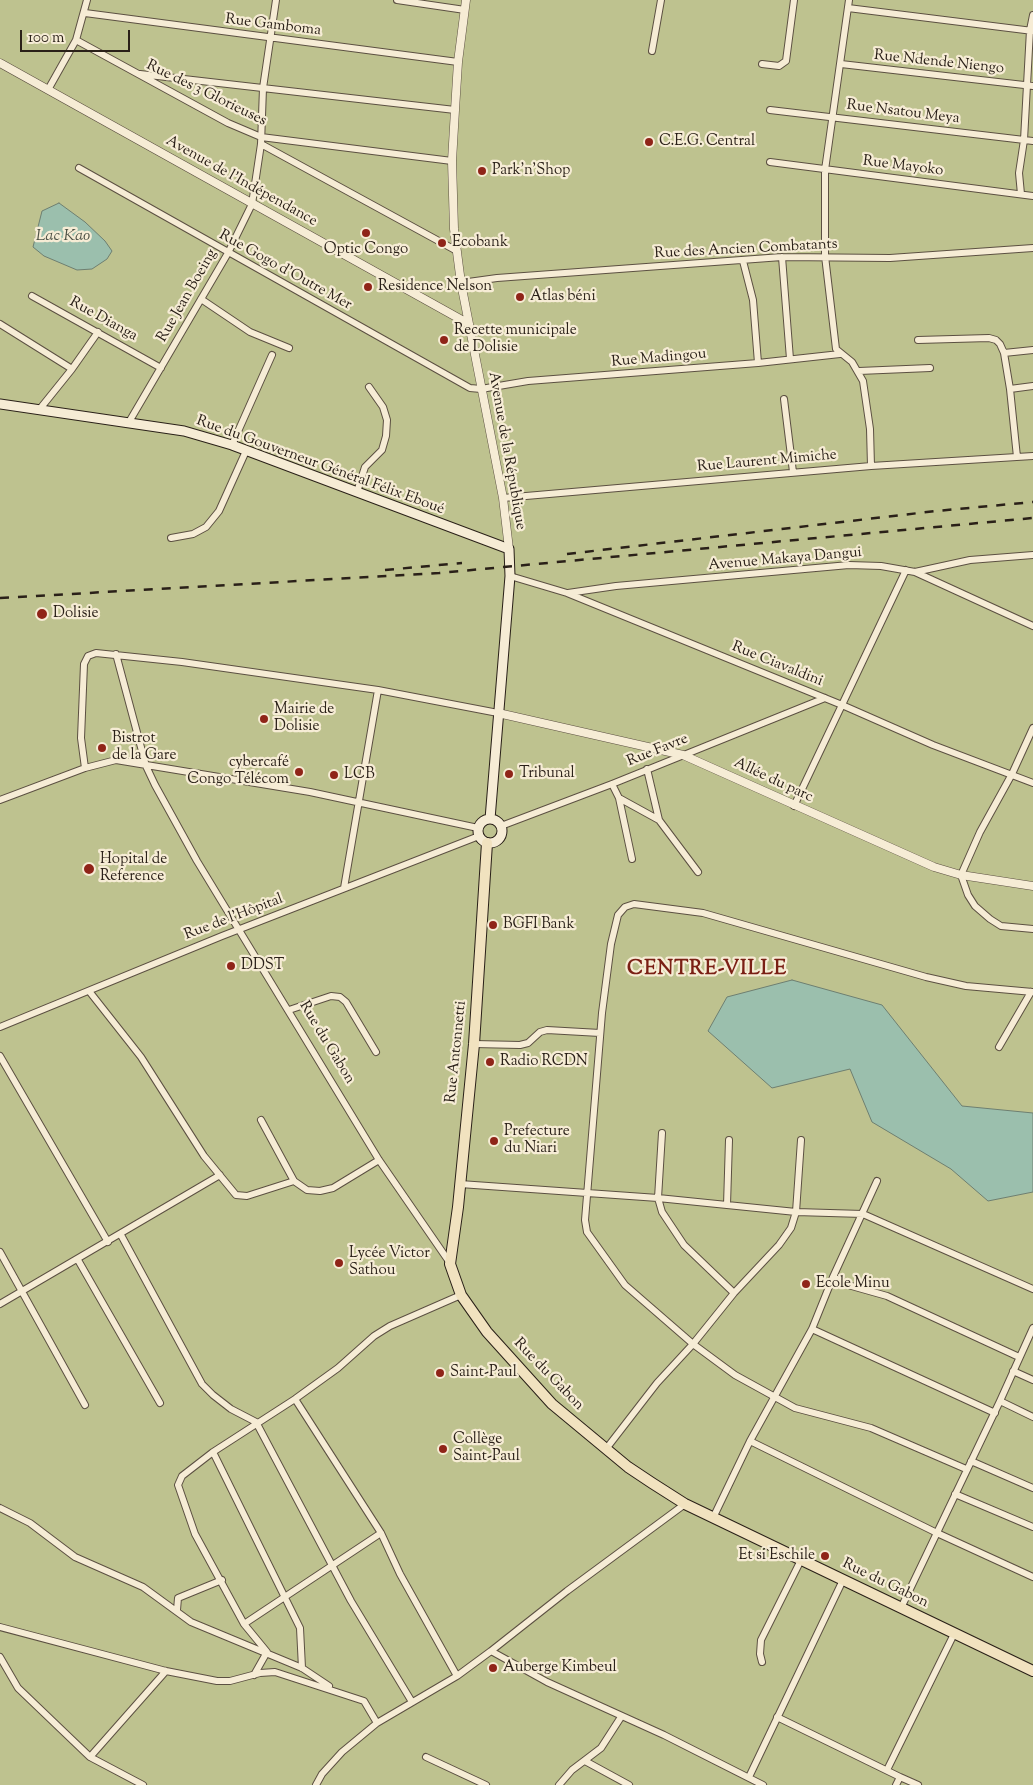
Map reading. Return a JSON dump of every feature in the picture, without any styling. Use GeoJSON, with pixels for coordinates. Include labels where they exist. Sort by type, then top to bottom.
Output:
{"type":"FeatureCollection","features":[{"type":"Feature","properties":{"kind":"highway","name":"Rue Antonnetti"},"geometry":{"type":"LineString","coordinates":[[450,1264],[474,1044],[487,843]]}},
{"type":"Feature","properties":{"kind":"highway","name":"Rue du Gabon"},"geometry":{"type":"LineString","coordinates":[[450,1264],[461,1295],[487,1332],[552,1404],[628,1466],[685,1504],[1033,1671]]}},
{"type":"Feature","properties":{"kind":"main road","name":"Rue du Gouverneur Général Félix Eboué"},"geometry":{"type":"LineString","coordinates":[[0,404],[184,431],[232,445],[246,452],[509,550]]}},
{"type":"Feature","properties":{"kind":"main road","name":"Avenue de la République"},"geometry":{"type":"LineString","coordinates":[[490,819],[510,576],[509,550]]}},
{"type":"Feature","properties":{"kind":"main road"},"geometry":{"type":"LineString","coordinates":[[490,819],[500,826],[500,836],[492,843],[487,843],[478,832],[483,821],[490,819]]}},
{"type":"Feature","properties":{"kind":"street"},"geometry":{"type":"LineString","coordinates":[[49,88],[76,40],[85,13],[87,0]]}},
{"type":"Feature","properties":{"kind":"street","name":"Rue Jean Boeing"},"geometry":{"type":"LineString","coordinates":[[130,422],[228,253],[252,204],[261,140],[264,88],[276,0]]}},
{"type":"Feature","properties":{"kind":"street"},"geometry":{"type":"LineString","coordinates":[[397,0],[465,10]]}},
{"type":"Feature","properties":{"kind":"street","name":"Avenue de la République"},"geometry":{"type":"LineString","coordinates":[[466,0],[458,62],[452,161],[457,251],[461,283],[503,498],[509,550]]}},
{"type":"Feature","properties":{"kind":"street"},"geometry":{"type":"LineString","coordinates":[[652,51],[661,0]]}},
{"type":"Feature","properties":{"kind":"street"},"geometry":{"type":"LineString","coordinates":[[762,64],[779,66],[786,61],[794,0]]}},
{"type":"Feature","properties":{"kind":"street"},"geometry":{"type":"LineString","coordinates":[[849,0],[834,117],[825,170],[825,256],[834,342],[840,354],[852,362],[859,371],[863,382],[870,429],[871,466]]}},
{"type":"Feature","properties":{"kind":"street"},"geometry":{"type":"LineString","coordinates":[[848,8],[1031,31]]}},
{"type":"Feature","properties":{"kind":"street","name":"Rue Gamboma"},"geometry":{"type":"LineString","coordinates":[[85,13],[458,62]]}},
{"type":"Feature","properties":{"kind":"street"},"geometry":{"type":"LineString","coordinates":[[1020,194],[1019,174],[1030,86],[1033,15]]}},
{"type":"Feature","properties":{"kind":"street","name":"Rue des 3 Glorieuses"},"geometry":{"type":"LineString","coordinates":[[76,40],[135,74],[261,140],[452,161]]}},
{"type":"Feature","properties":{"kind":"street","name":"Avenue de l'Indépendance"},"geometry":{"type":"LineString","coordinates":[[0,63],[49,88],[252,204],[469,324]]}},
{"type":"Feature","properties":{"kind":"street","name":"Rue Ndende Niengo"},"geometry":{"type":"LineString","coordinates":[[841,64],[1030,86]]}},
{"type":"Feature","properties":{"kind":"street"},"geometry":{"type":"LineString","coordinates":[[135,74],[455,110]]}},
{"type":"Feature","properties":{"kind":"street","name":"Rue Nsatou Meya"},"geometry":{"type":"LineString","coordinates":[[770,110],[1033,141]]}},
{"type":"Feature","properties":{"kind":"street"},"geometry":{"type":"LineString","coordinates":[[261,140],[457,251]]}},
{"type":"Feature","properties":{"kind":"street","name":"Rue Mayoko"},"geometry":{"type":"LineString","coordinates":[[770,162],[1033,196]]}},
{"type":"Feature","properties":{"kind":"street","name":"Rue Gogo d'Outre Mer"},"geometry":{"type":"LineString","coordinates":[[79,168],[470,388],[481,389]]}},
{"type":"Feature","properties":{"kind":"street","name":"Rue des Ancien Combatants"},"geometry":{"type":"LineString","coordinates":[[461,283],[497,278],[782,257],[890,258],[1033,248]]}},
{"type":"Feature","properties":{"kind":"street"},"geometry":{"type":"LineString","coordinates":[[782,257],[790,360]]}},
{"type":"Feature","properties":{"kind":"street"},"geometry":{"type":"LineString","coordinates":[[743,261],[753,300],[758,363]]}},
{"type":"Feature","properties":{"kind":"street","name":"Rue Dianga"},"geometry":{"type":"LineString","coordinates":[[32,296],[161,368]]}},
{"type":"Feature","properties":{"kind":"street"},"geometry":{"type":"LineString","coordinates":[[201,299],[250,332],[289,348]]}},
{"type":"Feature","properties":{"kind":"street"},"geometry":{"type":"LineString","coordinates":[[0,324],[72,369]]}},
{"type":"Feature","properties":{"kind":"street"},"geometry":{"type":"LineString","coordinates":[[39,410],[72,369],[98,332]]}},
{"type":"Feature","properties":{"kind":"street"},"geometry":{"type":"LineString","coordinates":[[918,340],[989,338],[996,340],[1004,353],[1017,457]]}},
{"type":"Feature","properties":{"kind":"street"},"geometry":{"type":"LineString","coordinates":[[1004,353],[1033,350]]}},
{"type":"Feature","properties":{"kind":"street","name":"Rue Madingou"},"geometry":{"type":"LineString","coordinates":[[481,389],[528,382],[758,363],[840,354]]}},
{"type":"Feature","properties":{"kind":"street"},"geometry":{"type":"LineString","coordinates":[[232,445],[272,355]]}},
{"type":"Feature","properties":{"kind":"street"},"geometry":{"type":"LineString","coordinates":[[859,371],[930,368]]}},
{"type":"Feature","properties":{"kind":"street"},"geometry":{"type":"LineString","coordinates":[[1010,389],[1033,386]]}},
{"type":"Feature","properties":{"kind":"street"},"geometry":{"type":"LineString","coordinates":[[357,492],[365,468],[382,450],[386,436],[387,420],[383,406],[369,387]]}},
{"type":"Feature","properties":{"kind":"street"},"geometry":{"type":"LineString","coordinates":[[784,399],[793,472]]}},
{"type":"Feature","properties":{"kind":"street"},"geometry":{"type":"LineString","coordinates":[[171,538],[193,534],[206,527],[218,510],[246,452]]}},
{"type":"Feature","properties":{"kind":"street","name":"Rue Laurent Mimiche"},"geometry":{"type":"LineString","coordinates":[[503,498],[793,472],[1033,456]]}},
{"type":"Feature","properties":{"kind":"street","name":"Avenue Makaya Dangui"},"geometry":{"type":"LineString","coordinates":[[568,593],[616,586],[849,565],[881,566],[915,572],[970,560],[1033,555]]}},
{"type":"Feature","properties":{"kind":"street"},"geometry":{"type":"LineString","coordinates":[[794,806],[906,570]]}},
{"type":"Feature","properties":{"kind":"street"},"geometry":{"type":"LineString","coordinates":[[915,572],[1033,626]]}},
{"type":"Feature","properties":{"kind":"street","name":"Rue Ciavaldini"},"geometry":{"type":"LineString","coordinates":[[510,576],[568,593],[842,705],[933,745],[1033,783]]}},
{"type":"Feature","properties":{"kind":"street"},"geometry":{"type":"LineString","coordinates":[[85,768],[81,738],[84,664],[88,656],[96,653],[116,654],[378,690],[498,712]]}},
{"type":"Feature","properties":{"kind":"street","name":"Rue du Gabon"},"geometry":{"type":"LineString","coordinates":[[116,654],[146,766],[197,861],[289,1010],[378,1160],[450,1264]]}},
{"type":"Feature","properties":{"kind":"street"},"geometry":{"type":"LineString","coordinates":[[344,888],[378,690]]}},
{"type":"Feature","properties":{"kind":"street","name":"Rue Favre"},"geometry":{"type":"LineString","coordinates":[[500,826],[612,784],[682,754],[825,698]]}},
{"type":"Feature","properties":{"kind":"street","name":"Allée du parc"},"geometry":{"type":"LineString","coordinates":[[498,712],[682,754],[794,806],[934,867],[962,875],[1033,886]]}},
{"type":"Feature","properties":{"kind":"street"},"geometry":{"type":"LineString","coordinates":[[1033,728],[1012,774],[980,832],[962,875],[968,895],[976,906],[990,919],[1007,927],[1033,929]]}},
{"type":"Feature","properties":{"kind":"street"},"geometry":{"type":"LineString","coordinates":[[0,800],[85,768],[116,760],[132,761],[146,766],[359,802],[478,832]]}},
{"type":"Feature","properties":{"kind":"street"},"geometry":{"type":"LineString","coordinates":[[647,769],[659,820],[698,872]]}},
{"type":"Feature","properties":{"kind":"street"},"geometry":{"type":"LineString","coordinates":[[612,784],[620,798],[632,859]]}},
{"type":"Feature","properties":{"kind":"street"},"geometry":{"type":"LineString","coordinates":[[620,798],[659,820]]}},
{"type":"Feature","properties":{"kind":"street","name":"Rue de l'Hôpital"},"geometry":{"type":"LineString","coordinates":[[0,1027],[478,832]]}},
{"type":"Feature","properties":{"kind":"street"},"geometry":{"type":"LineString","coordinates":[[966,1469],[871,1428],[806,1412],[775,1398],[735,1375],[693,1344],[625,1285],[605,1260],[587,1232],[585,1220],[589,1194],[600,1033],[611,944],[618,915],[625,907],[634,904],[703,913],[966,986],[1032,992],[999,1047]]}},
{"type":"Feature","properties":{"kind":"street"},"geometry":{"type":"LineString","coordinates":[[89,991],[150,1069],[200,1148],[236,1195],[241,1197],[294,1181]]}},
{"type":"Feature","properties":{"kind":"street"},"geometry":{"type":"LineString","coordinates":[[289,1010],[331,996],[340,997],[346,1002],[376,1052]]}},
{"type":"Feature","properties":{"kind":"street"},"geometry":{"type":"LineString","coordinates":[[474,1044],[520,1045],[528,1043],[540,1032],[547,1030],[600,1033]]}},
{"type":"Feature","properties":{"kind":"street"},"geometry":{"type":"LineString","coordinates":[[0,1056],[108,1242]]}},
{"type":"Feature","properties":{"kind":"street"},"geometry":{"type":"LineString","coordinates":[[261,1120],[294,1181],[307,1190],[320,1191],[333,1188],[378,1160]]}},
{"type":"Feature","properties":{"kind":"street"},"geometry":{"type":"LineString","coordinates":[[662,1133],[658,1198],[662,1212],[684,1245],[734,1293]]}},
{"type":"Feature","properties":{"kind":"street"},"geometry":{"type":"LineString","coordinates":[[727,1205],[729,1140]]}},
{"type":"Feature","properties":{"kind":"street"},"geometry":{"type":"LineString","coordinates":[[606,1448],[656,1383],[693,1344],[734,1293],[779,1245],[791,1228],[796,1212],[801,1140]]}},
{"type":"Feature","properties":{"kind":"street"},"geometry":{"type":"LineString","coordinates":[[0,1304],[220,1175]]}},
{"type":"Feature","properties":{"kind":"street"},"geometry":{"type":"LineString","coordinates":[[713,1518],[750,1441],[812,1329],[833,1277],[877,1181]]}},
{"type":"Feature","properties":{"kind":"street"},"geometry":{"type":"LineString","coordinates":[[460,1184],[658,1198],[796,1212],[863,1214],[1033,1289]]}},
{"type":"Feature","properties":{"kind":"street"},"geometry":{"type":"LineString","coordinates":[[121,1234],[202,1384],[231,1408],[256,1422],[366,1627],[412,1702]]}},
{"type":"Feature","properties":{"kind":"street"},"geometry":{"type":"LineString","coordinates":[[0,1252],[86,1405]]}},
{"type":"Feature","properties":{"kind":"street"},"geometry":{"type":"LineString","coordinates":[[78,1260],[160,1403]]}},
{"type":"Feature","properties":{"kind":"street"},"geometry":{"type":"LineString","coordinates":[[833,1277],[848,1285],[887,1296],[1019,1357]]}},
{"type":"Feature","properties":{"kind":"street"},"geometry":{"type":"LineString","coordinates":[[266,1652],[234,1609],[222,1580],[195,1534],[178,1486],[182,1476],[212,1452],[256,1422],[295,1399],[338,1368],[360,1346],[382,1331],[461,1295]]}},
{"type":"Feature","properties":{"kind":"street"},"geometry":{"type":"LineString","coordinates":[[901,1608],[966,1469],[995,1413],[1033,1328]]}},
{"type":"Feature","properties":{"kind":"street"},"geometry":{"type":"LineString","coordinates":[[812,1329],[995,1413]]}},
{"type":"Feature","properties":{"kind":"street"},"geometry":{"type":"LineString","coordinates":[[1013,1371],[1033,1380]]}},
{"type":"Feature","properties":{"kind":"street"},"geometry":{"type":"LineString","coordinates":[[295,1399],[381,1533],[400,1574],[457,1676]]}},
{"type":"Feature","properties":{"kind":"street"},"geometry":{"type":"LineString","coordinates":[[1000,1401],[1033,1417]]}},
{"type":"Feature","properties":{"kind":"street"},"geometry":{"type":"LineString","coordinates":[[750,1441],[937,1533],[1033,1577]]}},
{"type":"Feature","properties":{"kind":"street"},"geometry":{"type":"LineString","coordinates":[[212,1452],[300,1628],[302,1668]]}},
{"type":"Feature","properties":{"kind":"street"},"geometry":{"type":"LineString","coordinates":[[971,1461],[1033,1488]]}},
{"type":"Feature","properties":{"kind":"street"},"geometry":{"type":"LineString","coordinates":[[955,1494],[1033,1527]]}},
{"type":"Feature","properties":{"kind":"street"},"geometry":{"type":"LineString","coordinates":[[316,1785],[322,1774],[342,1752],[377,1723],[457,1676],[491,1652],[567,1592],[685,1504]]}},
{"type":"Feature","properties":{"kind":"street"},"geometry":{"type":"LineString","coordinates":[[0,1508],[30,1522],[75,1556],[143,1588],[177,1610],[191,1622],[210,1632],[266,1652],[302,1668],[335,1690]]}},
{"type":"Feature","properties":{"kind":"street"},"geometry":{"type":"LineString","coordinates":[[244,1624],[381,1533]]}},
{"type":"Feature","properties":{"kind":"street"},"geometry":{"type":"LineString","coordinates":[[762,1662],[760,1654],[761,1640],[801,1560]]}},
{"type":"Feature","properties":{"kind":"street"},"geometry":{"type":"LineString","coordinates":[[177,1610],[178,1598],[222,1580]]}},
{"type":"Feature","properties":{"kind":"street"},"geometry":{"type":"LineString","coordinates":[[749,1777],[843,1580]]}},
{"type":"Feature","properties":{"kind":"street"},"geometry":{"type":"LineString","coordinates":[[0,1627],[166,1671],[217,1681],[242,1679],[275,1672],[364,1701],[377,1723]]}},
{"type":"Feature","properties":{"kind":"street"},"geometry":{"type":"LineString","coordinates":[[887,1770],[954,1634]]}},
{"type":"Feature","properties":{"kind":"street"},"geometry":{"type":"LineString","coordinates":[[254,1675],[266,1652]]}},
{"type":"Feature","properties":{"kind":"street"},"geometry":{"type":"LineString","coordinates":[[491,1652],[547,1682],[749,1777],[762,1785]]}},
{"type":"Feature","properties":{"kind":"street"},"geometry":{"type":"LineString","coordinates":[[0,1657],[18,1688],[90,1757],[143,1785]]}},
{"type":"Feature","properties":{"kind":"street"},"geometry":{"type":"LineString","coordinates":[[90,1757],[166,1671]]}},
{"type":"Feature","properties":{"kind":"street"},"geometry":{"type":"LineString","coordinates":[[559,1785],[572,1770],[607,1741],[621,1717]]}},
{"type":"Feature","properties":{"kind":"street"},"geometry":{"type":"LineString","coordinates":[[777,1717],[918,1785]]}},
{"type":"Feature","properties":{"kind":"street"},"geometry":{"type":"LineString","coordinates":[[426,1757],[486,1785]]}},
{"type":"Feature","properties":{"kind":"street"},"geometry":{"type":"LineString","coordinates":[[585,1761],[629,1785]]}},
{"type":"Feature","properties":{"kind":"street"},"geometry":{"type":"LineString","coordinates":[[896,1785],[900,1776]]}},
{"type":"Feature","properties":{"kind":"shaded area"},"geometry":{"type":"Polygon","coordinates":[[[0,0],[1033,0],[1033,1785],[0,1785],[0,0]]]}},
{"type":"Feature","properties":{"kind":"water","name":"Lac Kao"},"geometry":{"type":"Polygon","coordinates":[[[59,203],[85,222],[105,241],[112,251],[107,259],[92,269],[77,270],[44,256],[33,247],[42,211],[59,203]]]}},
{"type":"Feature","properties":{"kind":"water"},"geometry":{"type":"Polygon","coordinates":[[[792,980],[882,1005],[962,1106],[1033,1113],[1033,1192],[988,1201],[951,1169],[872,1122],[850,1069],[772,1088],[708,1031],[727,997],[792,980]]]}},
{"type":"Feature","properties":{"kind":"railway"},"geometry":{"type":"LineString","coordinates":[[567,554],[936,511],[1033,502]]}},
{"type":"Feature","properties":{"kind":"railway"},"geometry":{"type":"LineString","coordinates":[[0,598],[439,573],[1033,518]]}},
{"type":"Feature","properties":{"kind":"railway"},"geometry":{"type":"LineString","coordinates":[[385,570],[462,563]]}},
{"type":"Feature","properties":{"kind":"place","name":"C.E.G. Central"},"geometry":{"type":"Point","coordinates":[649,142]}},
{"type":"Feature","properties":{"kind":"place","name":"Park'n'Shop"},"geometry":{"type":"Point","coordinates":[482,171]}},
{"type":"Feature","properties":{"kind":"place","name":"Optic Congo"},"geometry":{"type":"Point","coordinates":[366,233]}},
{"type":"Feature","properties":{"kind":"place","name":"Ecobank"},"geometry":{"type":"Point","coordinates":[442,243]}},
{"type":"Feature","properties":{"kind":"place","name":"Residence Nelson"},"geometry":{"type":"Point","coordinates":[368,287]}},
{"type":"Feature","properties":{"kind":"place","name":"Atlas béni"},"geometry":{"type":"Point","coordinates":[520,297]}},
{"type":"Feature","properties":{"kind":"place","name":"Recette municipale de Dolisie"},"geometry":{"type":"Point","coordinates":[444,340]}},
{"type":"Feature","properties":{"kind":"place","name":"Dolisie"},"geometry":{"type":"Point","coordinates":[42,614]}},
{"type":"Feature","properties":{"kind":"place","name":"Mairie de Dolisie"},"geometry":{"type":"Point","coordinates":[264,719]}},
{"type":"Feature","properties":{"kind":"place","name":"Bistrot de la Gare"},"geometry":{"type":"Point","coordinates":[102,748]}},
{"type":"Feature","properties":{"kind":"place","name":"cybercafé Congo Télécom"},"geometry":{"type":"Point","coordinates":[299,772]}},
{"type":"Feature","properties":{"kind":"place","name":"Tribunal"},"geometry":{"type":"Point","coordinates":[509,774]}},
{"type":"Feature","properties":{"kind":"place","name":"LCB"},"geometry":{"type":"Point","coordinates":[334,775]}},
{"type":"Feature","properties":{"kind":"place","name":"Hopital de Reference"},"geometry":{"type":"Point","coordinates":[89,869]}},
{"type":"Feature","properties":{"kind":"place","name":"BGFI Bank"},"geometry":{"type":"Point","coordinates":[493,925]}},
{"type":"Feature","properties":{"kind":"place","name":"DDST"},"geometry":{"type":"Point","coordinates":[231,966]}},
{"type":"Feature","properties":{"kind":"place","name":"Radio RCDN"},"geometry":{"type":"Point","coordinates":[490,1062]}},
{"type":"Feature","properties":{"kind":"place","name":"Prefecture du Niari"},"geometry":{"type":"Point","coordinates":[494,1141]}},
{"type":"Feature","properties":{"kind":"place","name":"Lycée Victor Sathou"},"geometry":{"type":"Point","coordinates":[339,1263]}},
{"type":"Feature","properties":{"kind":"place","name":"Ecole Minu"},"geometry":{"type":"Point","coordinates":[806,1284]}},
{"type":"Feature","properties":{"kind":"place","name":"Saint-Paul"},"geometry":{"type":"Point","coordinates":[440,1373]}},
{"type":"Feature","properties":{"kind":"place","name":"Collège Saint-Paul"},"geometry":{"type":"Point","coordinates":[443,1449]}},
{"type":"Feature","properties":{"kind":"place","name":"Et si Eschile"},"geometry":{"type":"Point","coordinates":[825,1556]}},
{"type":"Feature","properties":{"kind":"place","name":"Auberge Kimbeul"},"geometry":{"type":"Point","coordinates":[493,1668]}},
{"type":"Feature","properties":{"kind":"district","name":"CENTRE-VILLE"},"geometry":{"type":"Point","coordinates":[707,971]}}]}
